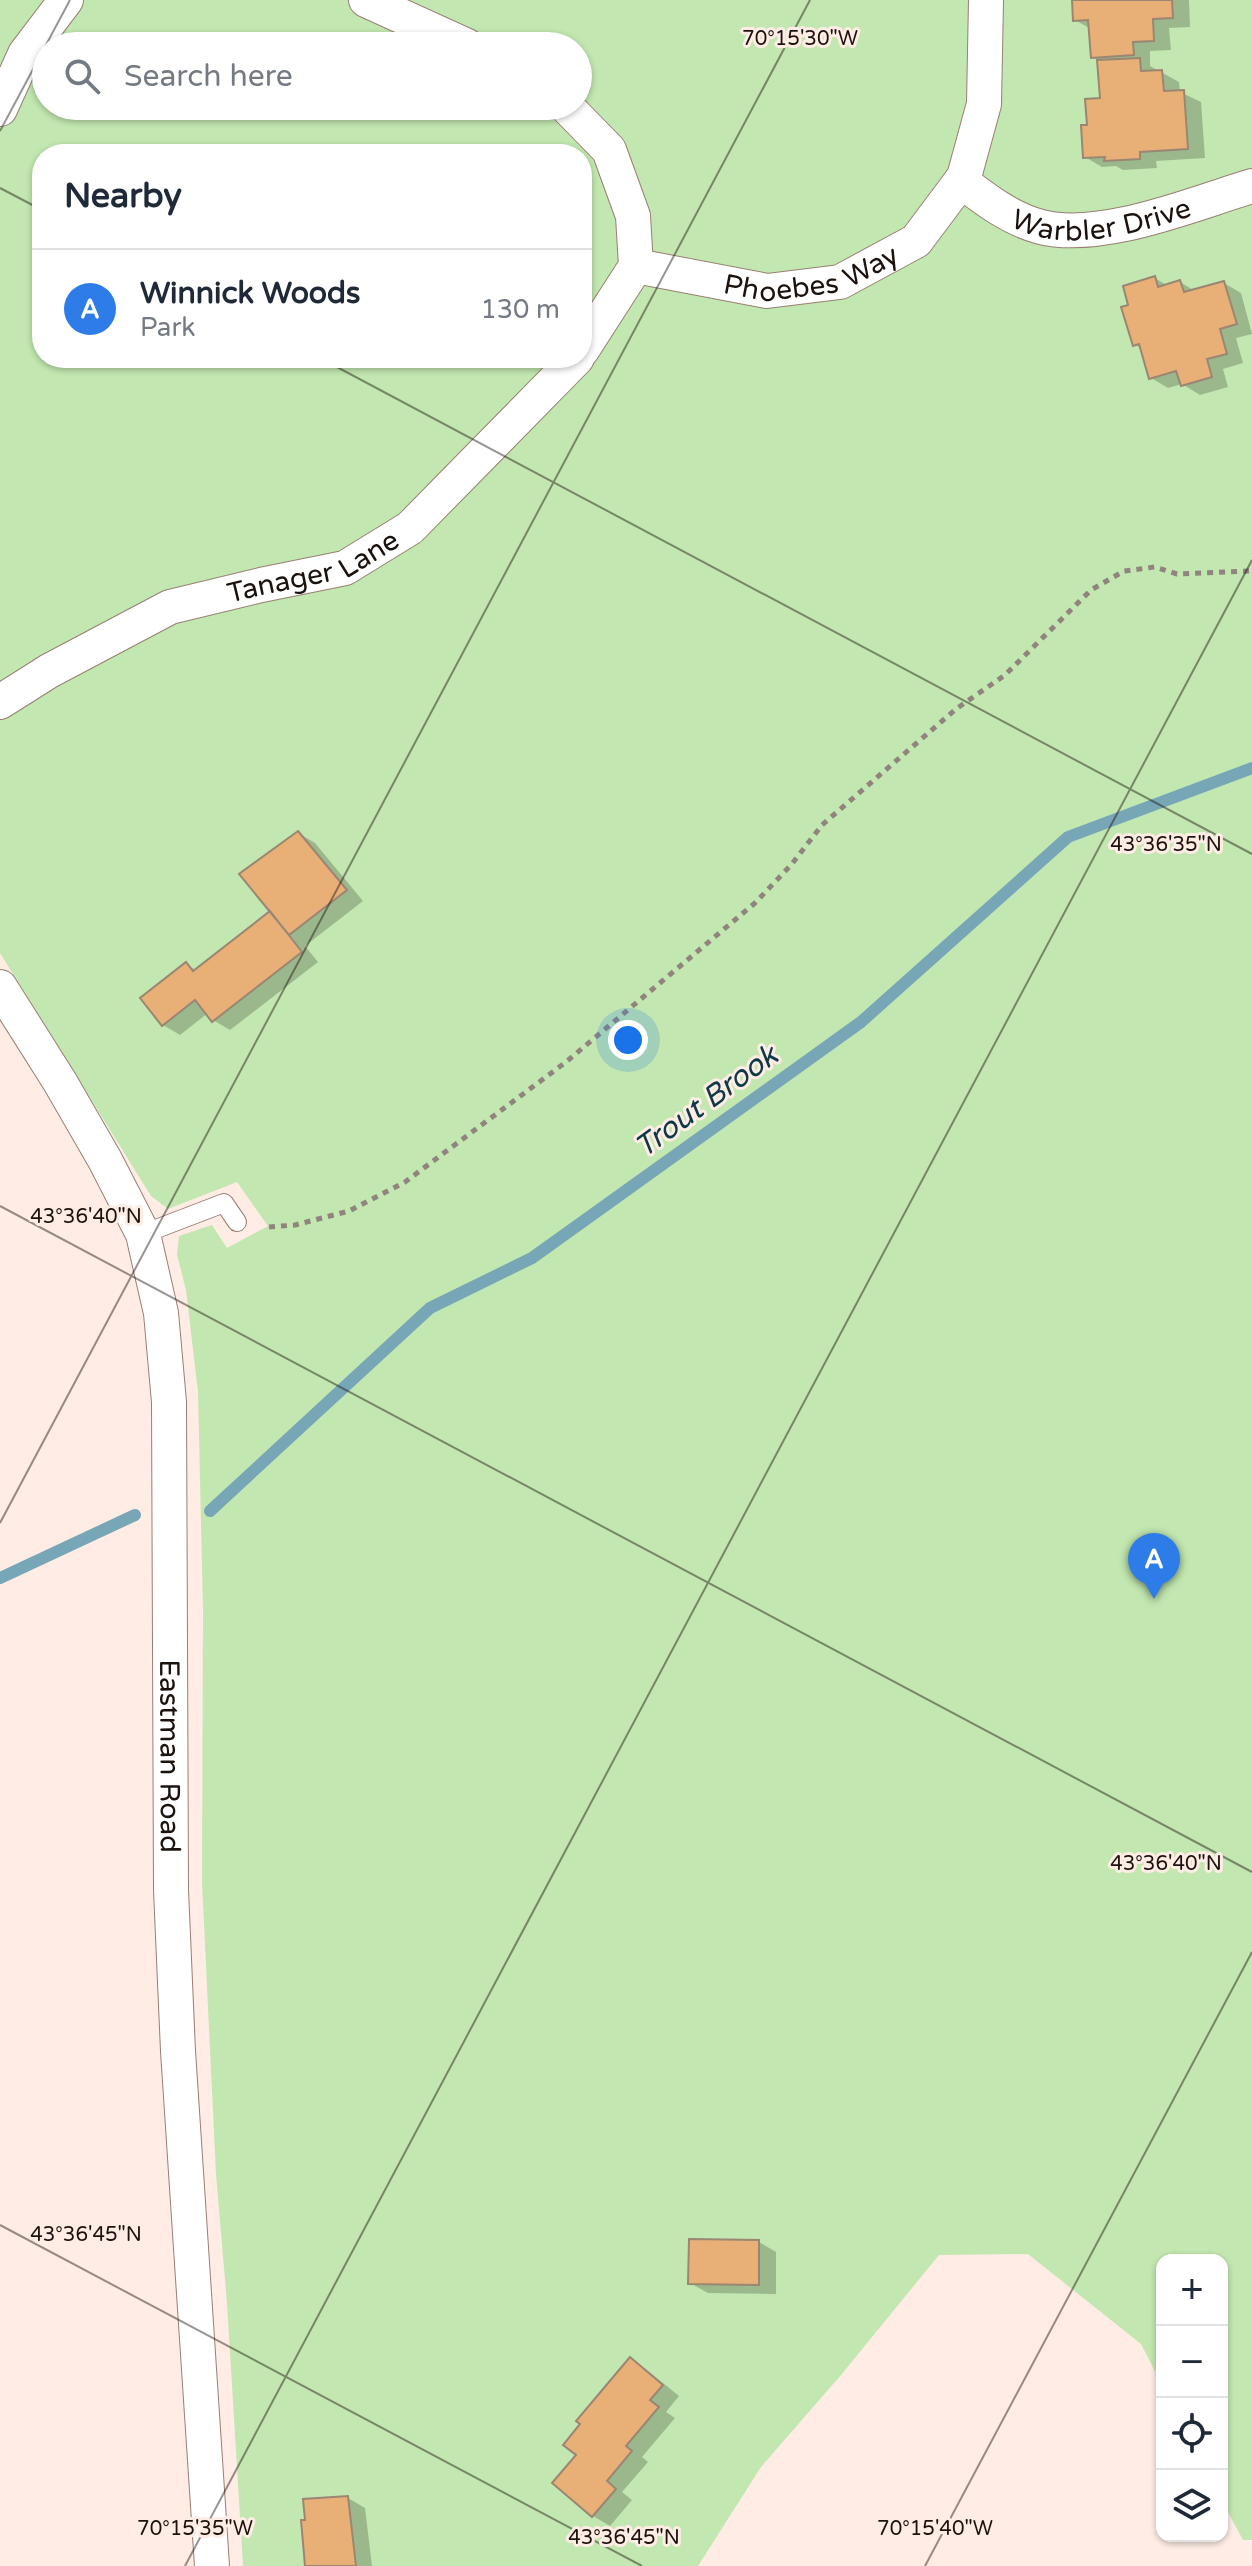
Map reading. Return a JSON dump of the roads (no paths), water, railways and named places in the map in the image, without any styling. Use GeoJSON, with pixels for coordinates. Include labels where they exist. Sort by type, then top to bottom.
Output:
{"type":"FeatureCollection","features":[{"type":"Feature","properties":{"kind":"street"},"geometry":{"type":"LineString","coordinates":[[42,32],[66,0]]}},
{"type":"Feature","properties":{"kind":"street"},"geometry":{"type":"LineString","coordinates":[[366,0],[436,32]]}},
{"type":"Feature","properties":{"kind":"street","name":"Phoebes Way"},"geometry":{"type":"LineString","coordinates":[[636,266],[767,291],[840,282],[916,241],[961,181],[984,104],[986,0]]}},
{"type":"Feature","properties":{"kind":"street"},"geometry":{"type":"LineString","coordinates":[[0,109],[32,45]]}},
{"type":"Feature","properties":{"kind":"street"},"geometry":{"type":"LineString","coordinates":[[580,120],[609,150],[633,216],[636,266],[592,334]]}},
{"type":"Feature","properties":{"kind":"street","name":"Warbler Drive"},"geometry":{"type":"LineString","coordinates":[[961,181],[998,209],[1039,226],[1071,231],[1104,229],[1252,186]]}},
{"type":"Feature","properties":{"kind":"street","name":"Tanager Lane"},"geometry":{"type":"LineString","coordinates":[[0,702],[49,671],[170,607],[345,568],[410,528],[567,368]]}},
{"type":"Feature","properties":{"kind":"street","name":"Eastman Road"},"geometry":{"type":"LineString","coordinates":[[0,987],[75,1108],[143,1234],[161,1313],[169,1402],[172,1919],[212,2566]]}},
{"type":"Feature","properties":{"kind":"lane"},"geometry":{"type":"LineString","coordinates":[[143,1234],[224,1203],[237,1222]]}},
{"type":"Feature","properties":{"kind":"waterway","name":"Trout Brook"},"geometry":{"type":"LineString","coordinates":[[210,1511],[430,1308],[532,1258],[861,1022],[1068,837],[1252,768]]}},
{"type":"Feature","properties":{"kind":"waterway","name":"Trout Brook"},"geometry":{"type":"LineString","coordinates":[[0,1578],[135,1515]]}},
{"type":"Feature","properties":{"kind":"place","name":"Winnick Woods"},"geometry":{"type":"Point","coordinates":[1154,1599]}}]}
